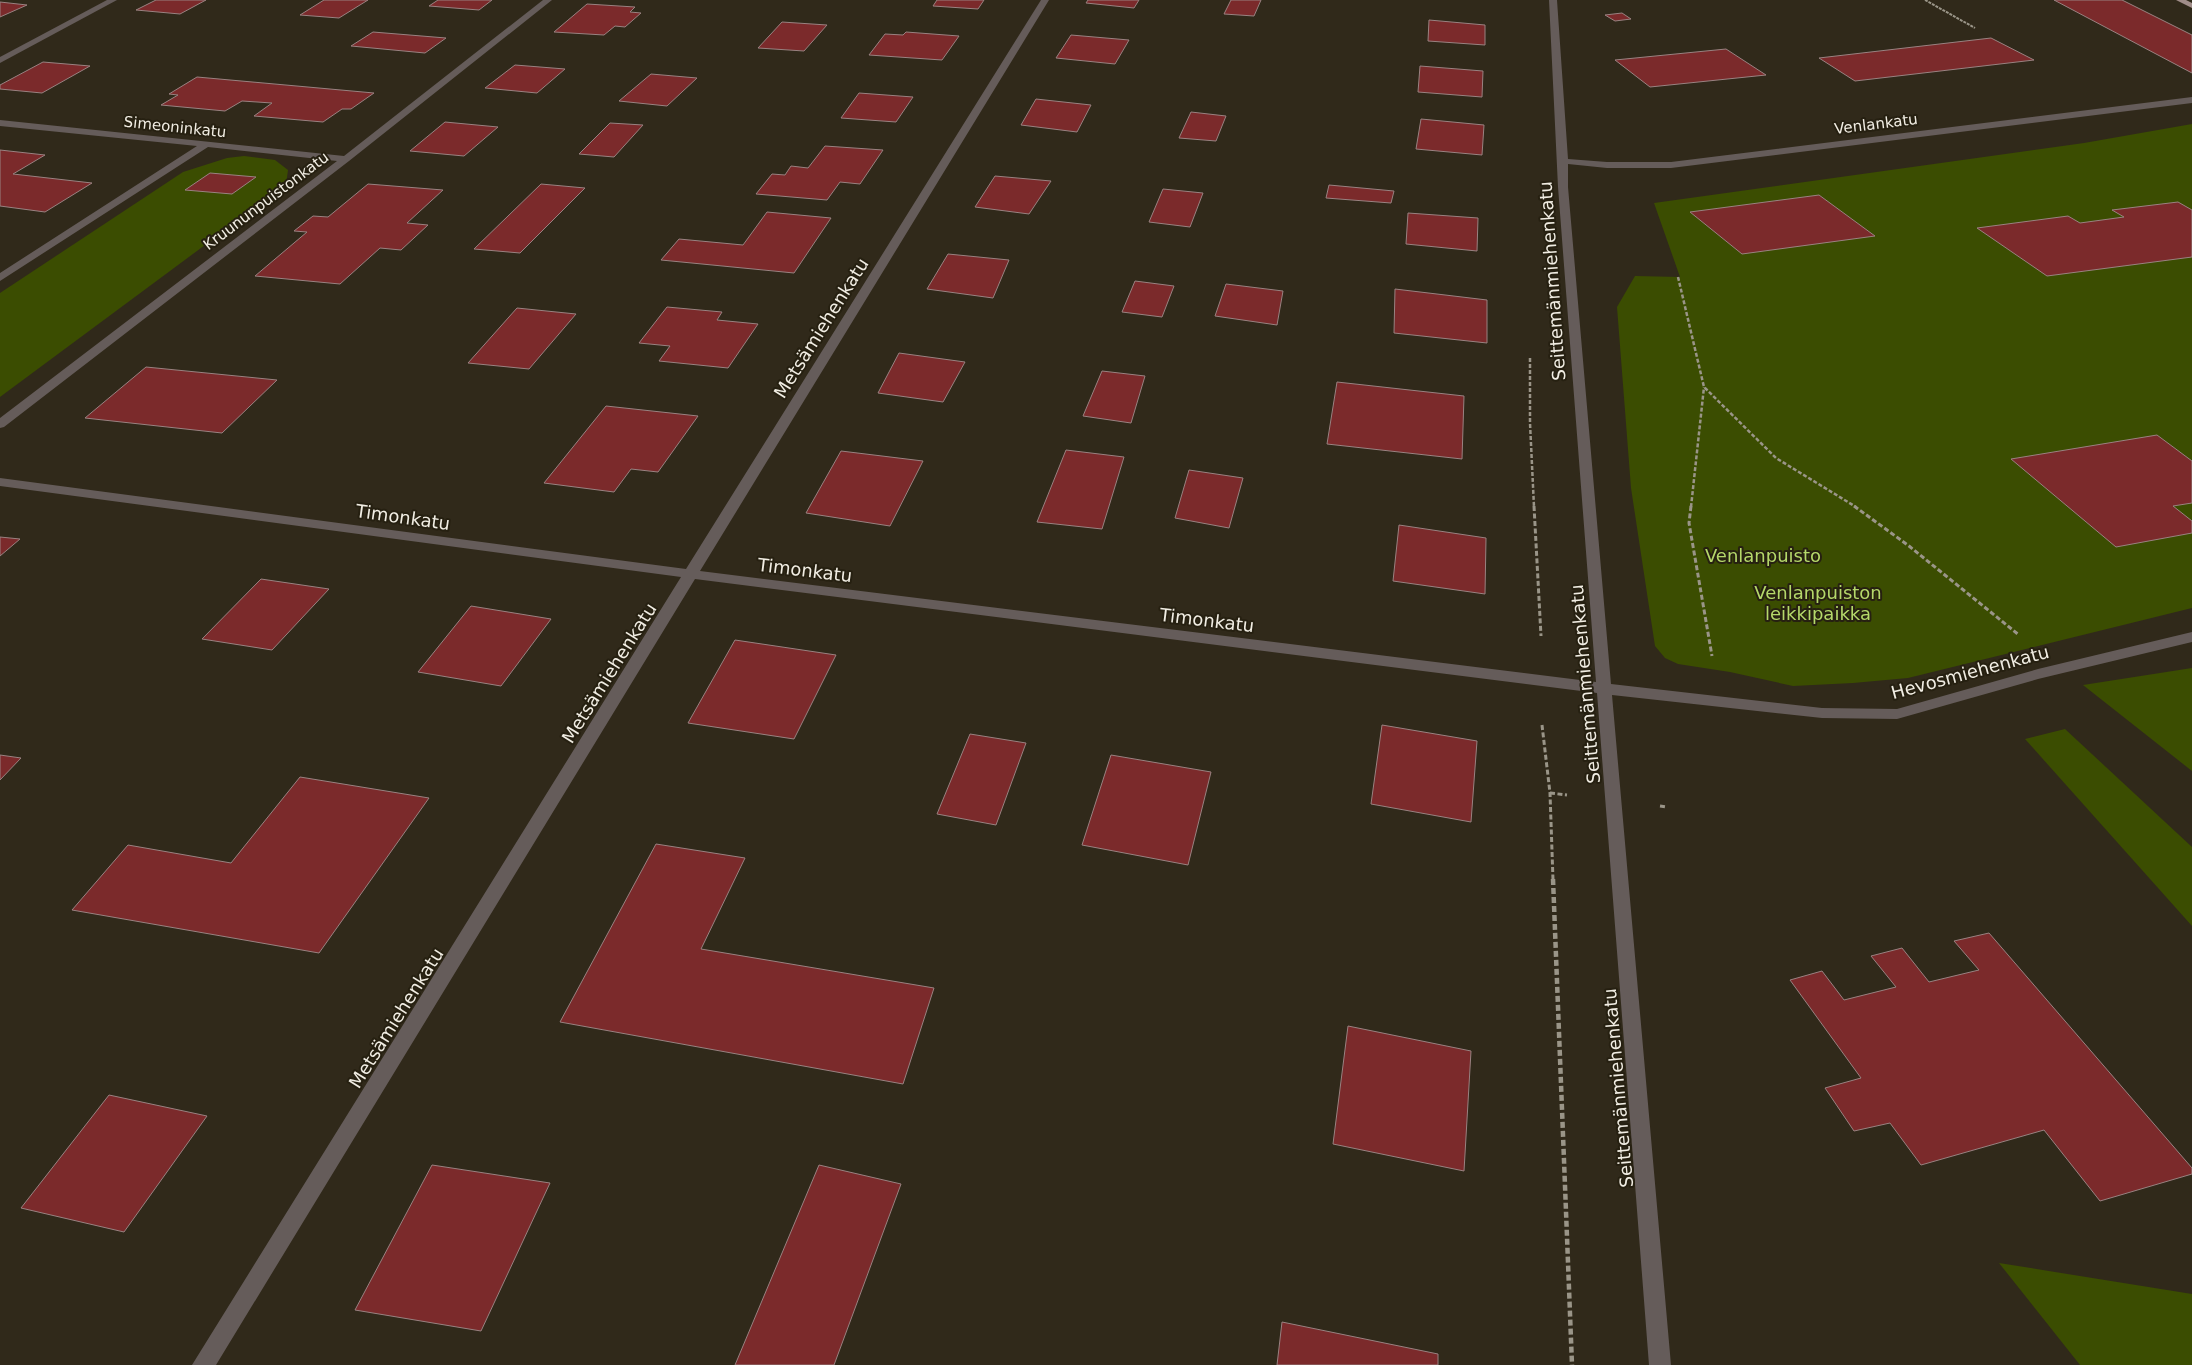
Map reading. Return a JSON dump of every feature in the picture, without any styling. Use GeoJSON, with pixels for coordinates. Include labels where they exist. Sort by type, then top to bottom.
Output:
{"type":"FeatureCollection","features":[{"type":"Feature","properties":{"kind":"main road"},"geometry":{"type":"LineString","coordinates":[[2180,0],[2192,6]]}},
{"type":"Feature","properties":{"kind":"street"},"geometry":{"type":"LineString","coordinates":[[0,60],[113,0]]}},
{"type":"Feature","properties":{"kind":"street","name":"Kruununpuistonkatu"},"geometry":{"type":"LineString","coordinates":[[0,424],[346,159],[548,0]]}},
{"type":"Feature","properties":{"kind":"street","name":"Metsämiehenkatu"},"geometry":{"type":"LineString","coordinates":[[203,1365],[1045,0]]}},
{"type":"Feature","properties":{"kind":"street","name":"Seittemänmiehenkatu"},"geometry":{"type":"LineString","coordinates":[[1553,0],[1563,187],[1606,689],[1660,1365]]}},
{"type":"Feature","properties":{"kind":"street","name":"Venlankatu"},"geometry":{"type":"LineString","coordinates":[[1563,161],[1607,165],[1670,165],[2192,100]]}},
{"type":"Feature","properties":{"kind":"street","name":"Simeoninkatu"},"geometry":{"type":"LineString","coordinates":[[0,124],[346,159]]}},
{"type":"Feature","properties":{"kind":"street"},"geometry":{"type":"LineString","coordinates":[[0,278],[207,144]]}},
{"type":"Feature","properties":{"kind":"street","name":"Timonkatu"},"geometry":{"type":"LineString","coordinates":[[0,482],[690,574],[1606,689]]}},
{"type":"Feature","properties":{"kind":"street","name":"Hevosmiehenkatu"},"geometry":{"type":"LineString","coordinates":[[1606,689],[1822,713],[1897,714],[2060,668],[2192,637]]}},
{"type":"Feature","properties":{"kind":"path"},"geometry":{"type":"LineString","coordinates":[[1925,0],[1975,28]]}},
{"type":"Feature","properties":{"kind":"path"},"geometry":{"type":"LineString","coordinates":[[1678,277],[1704,387],[1689,523],[1720,703]]}},
{"type":"Feature","properties":{"kind":"path"},"geometry":{"type":"LineString","coordinates":[[1704,387],[1776,458],[1848,501],[1937,568],[2060,668]]}},
{"type":"Feature","properties":{"kind":"path"},"geometry":{"type":"LineString","coordinates":[[1542,681],[1542,721],[1550,793],[1572,1365]]}},
{"type":"Feature","properties":{"kind":"green space"},"geometry":{"type":"Polygon","coordinates":[[[2192,124],[2192,608],[1908,678],[1793,686],[1730,672],[1678,664],[1665,658],[1655,646],[1631,488],[1617,307],[1635,276],[1680,277],[1654,203],[2084,143],[2192,124]]]}},
{"type":"Feature","properties":{"kind":"green space"},"geometry":{"type":"Polygon","coordinates":[[[244,156],[275,160],[288,170],[286,185],[0,397],[0,293],[183,172],[227,158],[244,156]]]}},
{"type":"Feature","properties":{"kind":"green space"},"geometry":{"type":"Polygon","coordinates":[[[2192,668],[2192,771],[2083,685],[2192,668]]]}},
{"type":"Feature","properties":{"kind":"green space"},"geometry":{"type":"Polygon","coordinates":[[[2065,729],[2192,847],[2192,926],[2025,739],[2065,729]]]}},
{"type":"Feature","properties":{"kind":"green space"},"geometry":{"type":"Polygon","coordinates":[[[1999,1263],[2192,1294],[2192,1365],[2080,1365],[1999,1263]]]}},
{"type":"Feature","properties":{"kind":"building"},"geometry":{"type":"Polygon","coordinates":[[[156,0],[206,0],[180,14],[136,10],[156,0]]]}},
{"type":"Feature","properties":{"kind":"building"},"geometry":{"type":"Polygon","coordinates":[[[324,0],[368,0],[339,18],[300,15],[324,0]]]}},
{"type":"Feature","properties":{"kind":"building"},"geometry":{"type":"Polygon","coordinates":[[[438,0],[492,0],[479,10],[429,6],[438,0]]]}},
{"type":"Feature","properties":{"kind":"building"},"geometry":{"type":"Polygon","coordinates":[[[937,0],[984,0],[978,9],[933,6],[937,0]]]}},
{"type":"Feature","properties":{"kind":"building"},"geometry":{"type":"Polygon","coordinates":[[[1088,0],[1139,0],[1134,8],[1086,3],[1088,0]]]}},
{"type":"Feature","properties":{"kind":"building"},"geometry":{"type":"Polygon","coordinates":[[[1231,0],[1261,0],[1254,16],[1224,14],[1231,0]]]}},
{"type":"Feature","properties":{"kind":"building"},"geometry":{"type":"Polygon","coordinates":[[[2054,0],[2122,0],[2192,35],[2192,73],[2054,0]]]}},
{"type":"Feature","properties":{"kind":"building"},"geometry":{"type":"Polygon","coordinates":[[[0,2],[27,5],[0,17],[0,2]]]}},
{"type":"Feature","properties":{"kind":"building"},"geometry":{"type":"Polygon","coordinates":[[[587,4],[635,7],[630,12],[641,13],[625,27],[615,26],[604,35],[554,32],[587,4]]]}},
{"type":"Feature","properties":{"kind":"building"},"geometry":{"type":"Polygon","coordinates":[[[1622,13],[1631,19],[1615,21],[1605,15],[1622,13]]]}},
{"type":"Feature","properties":{"kind":"building"},"geometry":{"type":"Polygon","coordinates":[[[1429,20],[1485,25],[1485,45],[1428,41],[1429,20]]]}},
{"type":"Feature","properties":{"kind":"building"},"geometry":{"type":"Polygon","coordinates":[[[782,22],[827,25],[804,51],[758,48],[782,22]]]}},
{"type":"Feature","properties":{"kind":"building"},"geometry":{"type":"Polygon","coordinates":[[[373,32],[446,38],[425,53],[351,46],[373,32]]]}},
{"type":"Feature","properties":{"kind":"building"},"geometry":{"type":"Polygon","coordinates":[[[906,32],[959,36],[942,60],[869,55],[885,34],[903,35],[906,32]]]}},
{"type":"Feature","properties":{"kind":"building"},"geometry":{"type":"Polygon","coordinates":[[[1071,35],[1129,40],[1115,64],[1056,58],[1071,35]]]}},
{"type":"Feature","properties":{"kind":"building"},"geometry":{"type":"Polygon","coordinates":[[[1991,38],[2034,60],[1855,81],[1819,58],[1991,38]]]}},
{"type":"Feature","properties":{"kind":"building"},"geometry":{"type":"Polygon","coordinates":[[[1726,49],[1766,75],[1650,87],[1615,60],[1726,49]]]}},
{"type":"Feature","properties":{"kind":"building"},"geometry":{"type":"Polygon","coordinates":[[[43,62],[90,66],[42,93],[0,89],[0,85],[43,62]]]}},
{"type":"Feature","properties":{"kind":"building"},"geometry":{"type":"Polygon","coordinates":[[[515,65],[565,69],[537,93],[485,88],[515,65]]]}},
{"type":"Feature","properties":{"kind":"building"},"geometry":{"type":"Polygon","coordinates":[[[1420,66],[1483,71],[1482,97],[1418,92],[1420,66]]]}},
{"type":"Feature","properties":{"kind":"building"},"geometry":{"type":"Polygon","coordinates":[[[651,74],[697,78],[667,106],[619,101],[651,74]]]}},
{"type":"Feature","properties":{"kind":"building"},"geometry":{"type":"Polygon","coordinates":[[[197,77],[374,93],[351,109],[342,109],[323,122],[254,116],[272,103],[242,101],[225,111],[161,105],[178,95],[169,94],[197,77]]]}},
{"type":"Feature","properties":{"kind":"building"},"geometry":{"type":"Polygon","coordinates":[[[859,93],[913,97],[896,122],[841,118],[859,93]]]}},
{"type":"Feature","properties":{"kind":"building"},"geometry":{"type":"Polygon","coordinates":[[[1036,99],[1091,105],[1077,132],[1021,125],[1036,99]]]}},
{"type":"Feature","properties":{"kind":"building"},"geometry":{"type":"Polygon","coordinates":[[[1191,112],[1226,116],[1216,141],[1179,138],[1191,112]]]}},
{"type":"Feature","properties":{"kind":"building"},"geometry":{"type":"Polygon","coordinates":[[[1421,119],[1484,125],[1482,155],[1416,149],[1421,119]]]}},
{"type":"Feature","properties":{"kind":"building"},"geometry":{"type":"Polygon","coordinates":[[[445,122],[498,127],[464,156],[410,151],[445,122]]]}},
{"type":"Feature","properties":{"kind":"building"},"geometry":{"type":"Polygon","coordinates":[[[610,123],[643,125],[614,157],[579,154],[610,123]]]}},
{"type":"Feature","properties":{"kind":"building"},"geometry":{"type":"Polygon","coordinates":[[[825,146],[883,150],[860,184],[840,182],[827,200],[756,194],[772,174],[785,175],[791,166],[808,168],[825,146]]]}},
{"type":"Feature","properties":{"kind":"building"},"geometry":{"type":"Polygon","coordinates":[[[0,150],[45,155],[13,174],[92,183],[45,212],[0,206],[0,150]]]}},
{"type":"Feature","properties":{"kind":"building"},"geometry":{"type":"Polygon","coordinates":[[[210,173],[256,177],[232,194],[185,190],[210,173]]]}},
{"type":"Feature","properties":{"kind":"building"},"geometry":{"type":"Polygon","coordinates":[[[995,176],[1051,181],[1029,214],[975,207],[995,176]]]}},
{"type":"Feature","properties":{"kind":"building"},"geometry":{"type":"Polygon","coordinates":[[[368,184],[443,190],[407,223],[428,225],[401,250],[380,248],[340,284],[255,276],[307,232],[294,231],[313,216],[328,217],[368,184]]]}},
{"type":"Feature","properties":{"kind":"building"},"geometry":{"type":"Polygon","coordinates":[[[541,184],[585,188],[520,253],[474,249],[541,184]]]}},
{"type":"Feature","properties":{"kind":"building"},"geometry":{"type":"Polygon","coordinates":[[[1329,185],[1394,191],[1391,203],[1326,198],[1329,185]]]}},
{"type":"Feature","properties":{"kind":"building"},"geometry":{"type":"Polygon","coordinates":[[[1163,189],[1203,193],[1190,227],[1149,222],[1163,189]]]}},
{"type":"Feature","properties":{"kind":"building"},"geometry":{"type":"Polygon","coordinates":[[[1819,195],[1875,236],[1742,254],[1690,212],[1819,195]]]}},
{"type":"Feature","properties":{"kind":"building"},"geometry":{"type":"Polygon","coordinates":[[[2178,202],[2192,210],[2192,257],[2047,276],[1977,228],[2068,216],[2080,223],[2124,217],[2112,210],[2178,202]]]}},
{"type":"Feature","properties":{"kind":"building"},"geometry":{"type":"Polygon","coordinates":[[[767,212],[831,218],[794,273],[661,260],[679,239],[743,245],[767,212]]]}},
{"type":"Feature","properties":{"kind":"building"},"geometry":{"type":"Polygon","coordinates":[[[1408,213],[1478,218],[1477,251],[1406,244],[1408,213]]]}},
{"type":"Feature","properties":{"kind":"building"},"geometry":{"type":"Polygon","coordinates":[[[948,254],[1009,260],[993,298],[927,289],[948,254]]]}},
{"type":"Feature","properties":{"kind":"building"},"geometry":{"type":"Polygon","coordinates":[[[1135,281],[1174,286],[1162,317],[1122,312],[1135,281]]]}},
{"type":"Feature","properties":{"kind":"building"},"geometry":{"type":"Polygon","coordinates":[[[1226,284],[1283,291],[1277,325],[1215,316],[1226,284]]]}},
{"type":"Feature","properties":{"kind":"building"},"geometry":{"type":"Polygon","coordinates":[[[1395,289],[1487,300],[1487,343],[1394,333],[1395,289]]]}},
{"type":"Feature","properties":{"kind":"building"},"geometry":{"type":"Polygon","coordinates":[[[667,307],[722,312],[717,320],[758,324],[728,368],[659,361],[670,346],[639,343],[667,307]]]}},
{"type":"Feature","properties":{"kind":"building"},"geometry":{"type":"Polygon","coordinates":[[[517,308],[576,314],[529,369],[468,363],[517,308]]]}},
{"type":"Feature","properties":{"kind":"building"},"geometry":{"type":"Polygon","coordinates":[[[899,353],[965,362],[943,402],[878,393],[899,353]]]}},
{"type":"Feature","properties":{"kind":"building"},"geometry":{"type":"Polygon","coordinates":[[[146,367],[277,380],[222,433],[85,418],[146,367]]]}},
{"type":"Feature","properties":{"kind":"building"},"geometry":{"type":"Polygon","coordinates":[[[1102,371],[1145,376],[1131,423],[1083,416],[1102,371]]]}},
{"type":"Feature","properties":{"kind":"building"},"geometry":{"type":"Polygon","coordinates":[[[1337,382],[1464,396],[1462,459],[1327,444],[1337,382]]]}},
{"type":"Feature","properties":{"kind":"building"},"geometry":{"type":"Polygon","coordinates":[[[606,406],[698,416],[658,472],[631,469],[614,492],[544,483],[606,406]]]}},
{"type":"Feature","properties":{"kind":"building"},"geometry":{"type":"Polygon","coordinates":[[[2157,435],[2192,461],[2192,503],[2173,506],[2192,521],[2192,533],[2116,547],[2011,459],[2157,435]]]}},
{"type":"Feature","properties":{"kind":"building"},"geometry":{"type":"Polygon","coordinates":[[[1066,450],[1124,457],[1102,529],[1037,522],[1066,450]]]}},
{"type":"Feature","properties":{"kind":"building"},"geometry":{"type":"Polygon","coordinates":[[[841,451],[923,461],[890,526],[806,513],[841,451]]]}},
{"type":"Feature","properties":{"kind":"building"},"geometry":{"type":"Polygon","coordinates":[[[1189,470],[1243,478],[1229,528],[1175,518],[1189,470]]]}},
{"type":"Feature","properties":{"kind":"building"},"geometry":{"type":"Polygon","coordinates":[[[1399,525],[1486,538],[1485,594],[1393,581],[1399,525]]]}},
{"type":"Feature","properties":{"kind":"building"},"geometry":{"type":"Polygon","coordinates":[[[0,537],[20,539],[0,556],[0,537]]]}},
{"type":"Feature","properties":{"kind":"building"},"geometry":{"type":"Polygon","coordinates":[[[261,579],[329,589],[272,650],[202,639],[261,579]]]}},
{"type":"Feature","properties":{"kind":"building"},"geometry":{"type":"Polygon","coordinates":[[[471,606],[551,619],[501,686],[418,672],[471,606]]]}},
{"type":"Feature","properties":{"kind":"building"},"geometry":{"type":"Polygon","coordinates":[[[735,640],[836,655],[794,739],[688,723],[735,640]]]}},
{"type":"Feature","properties":{"kind":"building"},"geometry":{"type":"Polygon","coordinates":[[[1382,725],[1477,741],[1471,822],[1371,804],[1382,725]]]}},
{"type":"Feature","properties":{"kind":"building"},"geometry":{"type":"Polygon","coordinates":[[[970,734],[1026,743],[996,825],[937,814],[970,734]]]}},
{"type":"Feature","properties":{"kind":"building"},"geometry":{"type":"Polygon","coordinates":[[[0,755],[21,758],[0,780],[0,755]]]}},
{"type":"Feature","properties":{"kind":"building"},"geometry":{"type":"Polygon","coordinates":[[[1111,755],[1211,772],[1188,865],[1082,845],[1111,755]]]}},
{"type":"Feature","properties":{"kind":"building"},"geometry":{"type":"Polygon","coordinates":[[[300,777],[429,798],[319,953],[72,910],[128,845],[231,863],[300,777]]]}},
{"type":"Feature","properties":{"kind":"building"},"geometry":{"type":"Polygon","coordinates":[[[656,844],[745,858],[701,949],[934,988],[903,1084],[560,1022],[656,844]]]}},
{"type":"Feature","properties":{"kind":"building"},"geometry":{"type":"Polygon","coordinates":[[[1989,933],[2192,1168],[2192,1174],[2100,1201],[2044,1130],[1921,1165],[1890,1123],[1854,1131],[1825,1088],[1861,1078],[1790,980],[1822,971],[1844,1000],[1896,987],[1871,956],[1902,948],[1929,982],[1979,970],[1954,941],[1989,933]]]}},
{"type":"Feature","properties":{"kind":"building"},"geometry":{"type":"Polygon","coordinates":[[[1348,1026],[1471,1051],[1464,1171],[1333,1144],[1348,1026]]]}},
{"type":"Feature","properties":{"kind":"building"},"geometry":{"type":"Polygon","coordinates":[[[109,1095],[207,1116],[124,1232],[21,1208],[109,1095]]]}},
{"type":"Feature","properties":{"kind":"building"},"geometry":{"type":"Polygon","coordinates":[[[432,1165],[550,1183],[481,1331],[355,1310],[432,1165]]]}},
{"type":"Feature","properties":{"kind":"building"},"geometry":{"type":"Polygon","coordinates":[[[819,1165],[901,1184],[834,1365],[735,1365],[819,1165]]]}},
{"type":"Feature","properties":{"kind":"building"},"geometry":{"type":"Polygon","coordinates":[[[1282,1322],[1438,1354],[1438,1365],[1277,1365],[1282,1322]]]}},
{"type":"Feature","properties":{"kind":"park label","name":"Venlanpuisto"},"geometry":{"type":"Point","coordinates":[1763,555]}},
{"type":"Feature","properties":{"kind":"park label","name":"Venlanpuiston leikkipaikka"},"geometry":{"type":"Point","coordinates":[1818,602]}}]}
